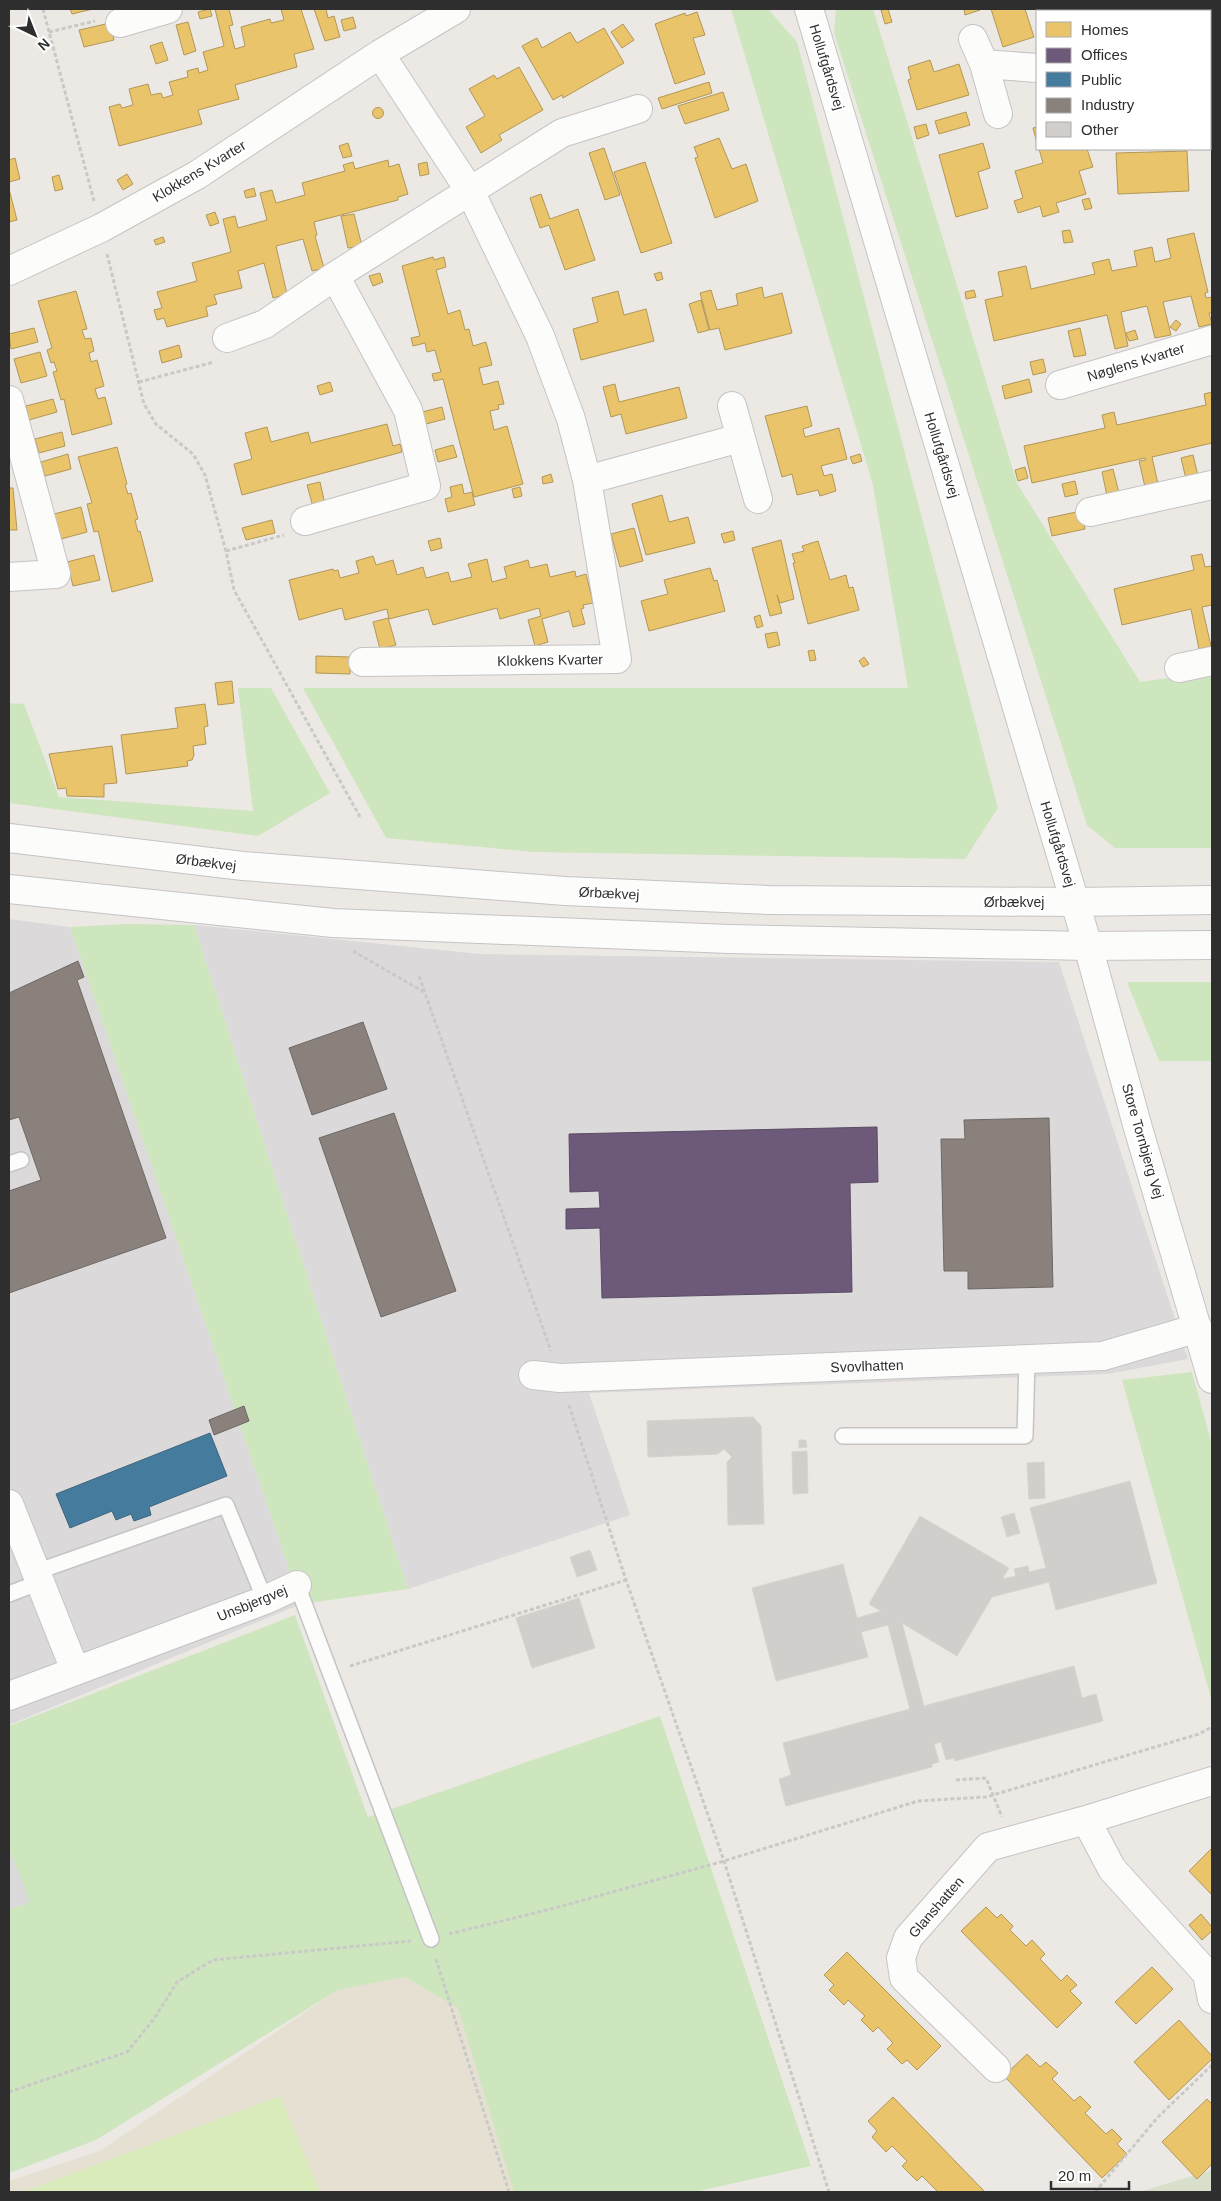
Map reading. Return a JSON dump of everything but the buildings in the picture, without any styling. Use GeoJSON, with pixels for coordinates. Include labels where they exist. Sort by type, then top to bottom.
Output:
{"type":"FeatureCollection","features":[{"type":"Feature","properties":{"kind":"street"},"geometry":{"type":"LineString","coordinates":[[120,23],[168,9]]}},
{"type":"Feature","properties":{"kind":"street","name":"Klokkens Kvarter"},"geometry":{"type":"LineString","coordinates":[[9,271],[101,228],[197,176],[380,54],[456,9]]}},
{"type":"Feature","properties":{"kind":"street","name":"Hollufgårdsvej"},"geometry":{"type":"LineString","coordinates":[[809,9],[1075,902]]}},
{"type":"Feature","properties":{"kind":"street"},"geometry":{"type":"LineString","coordinates":[[973,39],[984,64],[998,114]]}},
{"type":"Feature","properties":{"kind":"street","name":"Klokkens Kvarter"},"geometry":{"type":"LineString","coordinates":[[363,662],[616,659],[587,480],[571,419],[540,336],[470,190],[380,54]]}},
{"type":"Feature","properties":{"kind":"street"},"geometry":{"type":"LineString","coordinates":[[984,64],[1036,68]]}},
{"type":"Feature","properties":{"kind":"street"},"geometry":{"type":"LineString","coordinates":[[222,350],[265,324],[335,276],[562,133],[638,110]]}},
{"type":"Feature","properties":{"kind":"street"},"geometry":{"type":"LineString","coordinates":[[305,521],[426,486],[408,410],[335,276]]}},
{"type":"Feature","properties":{"kind":"street","name":"Nøglens Kvarter"},"geometry":{"type":"LineString","coordinates":[[1060,385],[1212,340]]}},
{"type":"Feature","properties":{"kind":"street"},"geometry":{"type":"LineString","coordinates":[[9,400],[56,574],[9,577]]}},
{"type":"Feature","properties":{"kind":"street"},"geometry":{"type":"LineString","coordinates":[[732,406],[758,499]]}},
{"type":"Feature","properties":{"kind":"street"},"geometry":{"type":"LineString","coordinates":[[587,480],[740,438]]}},
{"type":"Feature","properties":{"kind":"street"},"geometry":{"type":"LineString","coordinates":[[1090,512],[1212,485]]}},
{"type":"Feature","properties":{"kind":"street"},"geometry":{"type":"LineString","coordinates":[[1179,668],[1212,661]]}},
{"type":"Feature","properties":{"kind":"street","name":"Ørbækvej"},"geometry":{"type":"LineString","coordinates":[[9,838],[243,866],[565,891],[768,900],[1075,902],[1212,900]]}},
{"type":"Feature","properties":{"kind":"street"},"geometry":{"type":"LineString","coordinates":[[9,889],[333,923],[729,939],[1088,946],[1212,945]]}},
{"type":"Feature","properties":{"kind":"street","name":"Store Tornbjerg Vej"},"geometry":{"type":"LineString","coordinates":[[1075,902],[1138,1128],[1212,1379]]}},
{"type":"Feature","properties":{"kind":"street","name":"Svovlhatten"},"geometry":{"type":"LineString","coordinates":[[533,1375],[560,1378],[1103,1356],[1198,1328]]}},
{"type":"Feature","properties":{"kind":"street"},"geometry":{"type":"LineString","coordinates":[[9,1504],[75,1670]]}},
{"type":"Feature","properties":{"kind":"street","name":"Unsbjergvej"},"geometry":{"type":"LineString","coordinates":[[9,1696],[265,1600],[297,1585]]}},
{"type":"Feature","properties":{"kind":"street","name":"Glanshatten"},"geometry":{"type":"LineString","coordinates":[[996,2068],[904,1978],[901,1958],[908,1938],[988,1847],[1086,1820],[1212,1781]]}},
{"type":"Feature","properties":{"kind":"street"},"geometry":{"type":"LineString","coordinates":[[1086,1820],[1112,1869],[1207,1974],[1212,1999]]}},
{"type":"Feature","properties":{"kind":"lane"},"geometry":{"type":"LineString","coordinates":[[843,1436],[1025,1436],[1027,1359]]}},
{"type":"Feature","properties":{"kind":"lane"},"geometry":{"type":"LineString","coordinates":[[9,1594],[38,1577],[226,1505],[265,1600]]}},
{"type":"Feature","properties":{"kind":"lane","name":"Unsbjergvej"},"geometry":{"type":"LineString","coordinates":[[297,1585],[431,1939]]}},
{"type":"Feature","properties":{"kind":"path"},"geometry":{"type":"LineString","coordinates":[[43,9],[101,228],[144,404],[156,424],[193,454],[205,475],[226,551],[234,590],[360,817]]}},
{"type":"Feature","properties":{"kind":"path"},"geometry":{"type":"LineString","coordinates":[[49,32],[111,17],[120,23]]}},
{"type":"Feature","properties":{"kind":"path"},"geometry":{"type":"LineString","coordinates":[[139,382],[222,350]]}},
{"type":"Feature","properties":{"kind":"path"},"geometry":{"type":"LineString","coordinates":[[226,551],[290,534],[305,521]]}},
{"type":"Feature","properties":{"kind":"path"},"geometry":{"type":"LineString","coordinates":[[344,946],[424,992]]}},
{"type":"Feature","properties":{"kind":"path"},"geometry":{"type":"LineString","coordinates":[[419,976],[560,1378],[626,1580],[724,1861],[829,2192]]}},
{"type":"Feature","properties":{"kind":"path"},"geometry":{"type":"LineString","coordinates":[[330,1672],[626,1580]]}},
{"type":"Feature","properties":{"kind":"path"},"geometry":{"type":"LineString","coordinates":[[9,2092],[127,2052],[154,2019],[177,1982],[214,1960],[431,1939],[555,1908],[724,1861],[918,1801],[986,1797],[1199,1734],[1212,1727]]}},
{"type":"Feature","properties":{"kind":"path"},"geometry":{"type":"LineString","coordinates":[[956,1780],[986,1778],[1012,1840]]}},
{"type":"Feature","properties":{"kind":"path"},"geometry":{"type":"LineString","coordinates":[[431,1939],[448,2001],[509,2192]]}},
{"type":"Feature","properties":{"kind":"path"},"geometry":{"type":"LineString","coordinates":[[1095,2192],[1158,2117],[1212,2065]]}},
{"type":"Feature","properties":{"kind":"shaded area"},"geometry":{"type":"Polygon","coordinates":[[[9,919],[70,927],[301,1604],[9,1725],[9,919]]]}},
{"type":"Feature","properties":{"kind":"shaded area"},"geometry":{"type":"Polygon","coordinates":[[[194,925],[480,954],[1059,962],[1188,1359],[1108,1374],[589,1393],[630,1515],[408,1589],[194,925]]]}},
{"type":"Feature","properties":{"kind":"shaded area"},"geometry":{"type":"Polygon","coordinates":[[[9,1848],[31,1902],[9,1910],[9,1848]]]}},
{"type":"Feature","properties":{"kind":"shaded area"},"geometry":{"type":"Polygon","coordinates":[[[405,1977],[458,2008],[516,2192],[9,2192],[9,2181],[100,2151],[338,1990],[405,1977]]]}},
{"type":"Feature","properties":{"kind":"green space"},"geometry":{"type":"Polygon","coordinates":[[[731,9],[768,9],[797,42],[998,808],[965,859],[534,852],[386,838],[303,688],[908,688],[873,485],[731,9]]]}},
{"type":"Feature","properties":{"kind":"green space"},"geometry":{"type":"Polygon","coordinates":[[[836,9],[873,9],[1017,483],[1140,682],[1212,672],[1212,848],[1115,848],[1087,825],[834,33],[836,9]]]}},
{"type":"Feature","properties":{"kind":"green space"},"geometry":{"type":"Polygon","coordinates":[[[238,688],[271,688],[330,793],[258,836],[9,803],[9,703],[24,704],[59,797],[253,811],[238,688]]]}},
{"type":"Feature","properties":{"kind":"green space"},"geometry":{"type":"Polygon","coordinates":[[[127,924],[194,925],[408,1589],[301,1604],[70,927],[127,924]]]}},
{"type":"Feature","properties":{"kind":"green space"},"geometry":{"type":"Polygon","coordinates":[[[1127,982],[1212,982],[1212,1061],[1159,1061],[1127,982]]]}},
{"type":"Feature","properties":{"kind":"green space"},"geometry":{"type":"Polygon","coordinates":[[[1192,1372],[1212,1445],[1212,1702],[1122,1380],[1192,1372]]]}},
{"type":"Feature","properties":{"kind":"green space"},"geometry":{"type":"Polygon","coordinates":[[[295,1615],[368,1817],[660,1716],[811,2166],[694,2192],[514,2192],[458,2008],[405,1977],[338,1990],[96,2140],[9,2173],[9,1910],[30,1902],[9,1848],[9,1726],[295,1615]]]}},
{"type":"Feature","properties":{"kind":"green space"},"geometry":{"type":"Polygon","coordinates":[[[280,2096],[320,2192],[22,2192],[280,2096]]]}},
{"type":"Feature","properties":{"kind":"green space"},"geometry":{"type":"Polygon","coordinates":[[[1212,2170],[1212,2192],[1139,2192],[1212,2170]]]}}]}
